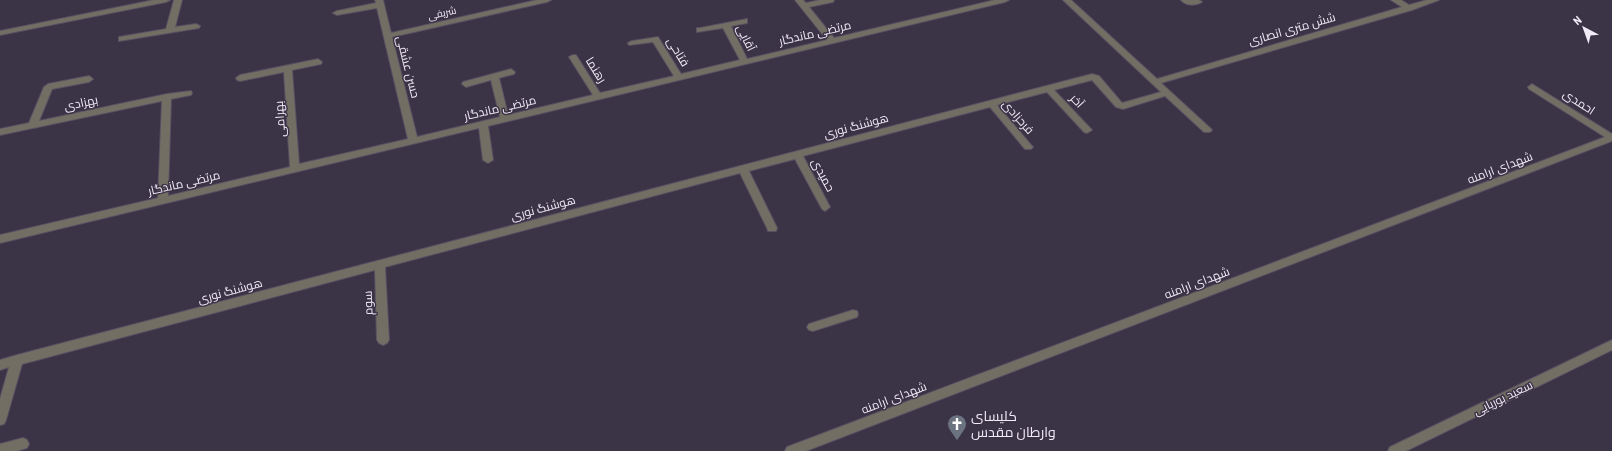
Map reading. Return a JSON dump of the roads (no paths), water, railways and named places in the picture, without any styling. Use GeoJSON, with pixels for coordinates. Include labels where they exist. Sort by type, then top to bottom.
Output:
{"type":"FeatureCollection","features":[{"type":"Feature","properties":{"kind":"street"},"geometry":{"type":"LineString","coordinates":[[0,33],[166,0]]}},
{"type":"Feature","properties":{"kind":"street"},"geometry":{"type":"LineString","coordinates":[[170,30],[178,0]]}},
{"type":"Feature","properties":{"kind":"street","name":"شریفی"},"geometry":{"type":"LineString","coordinates":[[388,36],[547,0]]}},
{"type":"Feature","properties":{"kind":"street"},"geometry":{"type":"LineString","coordinates":[[801,3],[830,0]]}},
{"type":"Feature","properties":{"kind":"street","name":"مرتضی ماندگار"},"geometry":{"type":"LineString","coordinates":[[0,239],[1005,0]]}},
{"type":"Feature","properties":{"kind":"street"},"geometry":{"type":"LineString","coordinates":[[1067,0],[1207,130]]}},
{"type":"Feature","properties":{"kind":"street"},"geometry":{"type":"LineString","coordinates":[[1184,0],[1187,2],[1198,2]]}},
{"type":"Feature","properties":{"kind":"street"},"geometry":{"type":"LineString","coordinates":[[1395,0],[1409,8]]}},
{"type":"Feature","properties":{"kind":"street","name":"شش متری انصاری"},"geometry":{"type":"LineString","coordinates":[[1156,82],[1435,0]]}},
{"type":"Feature","properties":{"kind":"street"},"geometry":{"type":"LineString","coordinates":[[337,13],[379,3]]}},
{"type":"Feature","properties":{"kind":"street","name":"حسن عشقی"},"geometry":{"type":"LineString","coordinates":[[379,3],[413,141]]}},
{"type":"Feature","properties":{"kind":"street"},"geometry":{"type":"LineString","coordinates":[[801,3],[832,41]]}},
{"type":"Feature","properties":{"kind":"street"},"geometry":{"type":"LineString","coordinates":[[700,30],[744,21]]}},
{"type":"Feature","properties":{"kind":"street","name":"آقایی"},"geometry":{"type":"LineString","coordinates":[[726,25],[745,62]]}},
{"type":"Feature","properties":{"kind":"street"},"geometry":{"type":"LineString","coordinates":[[122,39],[196,26]]}},
{"type":"Feature","properties":{"kind":"street","name":"فتاحی"},"geometry":{"type":"LineString","coordinates":[[632,43],[655,38],[679,78]]}},
{"type":"Feature","properties":{"kind":"street","name":"رهنما"},"geometry":{"type":"LineString","coordinates":[[573,56],[598,97]]}},
{"type":"Feature","properties":{"kind":"street"},"geometry":{"type":"LineString","coordinates":[[240,78],[318,62]]}},
{"type":"Feature","properties":{"kind":"street","name":"بهرامی"},"geometry":{"type":"LineString","coordinates":[[288,68],[295,169]]}},
{"type":"Feature","properties":{"kind":"street"},"geometry":{"type":"LineString","coordinates":[[466,84],[511,72]]}},
{"type":"Feature","properties":{"kind":"street"},"geometry":{"type":"LineString","coordinates":[[494,76],[505,119]]}},
{"type":"Feature","properties":{"kind":"street","name":"هوشنگ نوری"},"geometry":{"type":"LineString","coordinates":[[0,365],[1092,77],[1096,78],[1119,104],[1123,106],[1167,93]]}},
{"type":"Feature","properties":{"kind":"street"},"geometry":{"type":"LineString","coordinates":[[33,125],[48,87],[89,79]]}},
{"type":"Feature","properties":{"kind":"street","name":"احمدی"},"geometry":{"type":"LineString","coordinates":[[1532,87],[1612,138]]}},
{"type":"Feature","properties":{"kind":"street","name":"آخر"},"geometry":{"type":"LineString","coordinates":[[1048,88],[1087,130]]}},
{"type":"Feature","properties":{"kind":"street","name":"بهزادی"},"geometry":{"type":"LineString","coordinates":[[0,132],[188,93]]}},
{"type":"Feature","properties":{"kind":"street"},"geometry":{"type":"LineString","coordinates":[[163,200],[167,97]]}},
{"type":"Feature","properties":{"kind":"street","name":"فرحزادی"},"geometry":{"type":"LineString","coordinates":[[991,104],[1028,147]]}},
{"type":"Feature","properties":{"kind":"street"},"geometry":{"type":"LineString","coordinates":[[483,124],[488,160]]}},
{"type":"Feature","properties":{"kind":"street","name":"شهدای ارامنه"},"geometry":{"type":"LineString","coordinates":[[791,451],[1612,138]]}},
{"type":"Feature","properties":{"kind":"street","name":"حمیدی"},"geometry":{"type":"LineString","coordinates":[[797,154],[825,207]]}},
{"type":"Feature","properties":{"kind":"street"},"geometry":{"type":"LineString","coordinates":[[743,169],[772,228]]}},
{"type":"Feature","properties":{"kind":"street","name":"سوم"},"geometry":{"type":"LineString","coordinates":[[380,265],[383,340]]}},
{"type":"Feature","properties":{"kind":"street"},"geometry":{"type":"LineString","coordinates":[[813,327],[853,314]]}},
{"type":"Feature","properties":{"kind":"street","name":"سعید بوریایی"},"geometry":{"type":"LineString","coordinates":[[1394,451],[1612,345]]}},
{"type":"Feature","properties":{"kind":"street"},"geometry":{"type":"LineString","coordinates":[[0,420],[17,360]]}},
{"type":"Feature","properties":{"kind":"street"},"geometry":{"type":"LineString","coordinates":[[0,450],[23,444]]}},
{"type":"Feature","properties":{"kind":"place","name":"کلیسای وارطان مقدس"},"geometry":{"type":"Point","coordinates":[957,441]}}]}
